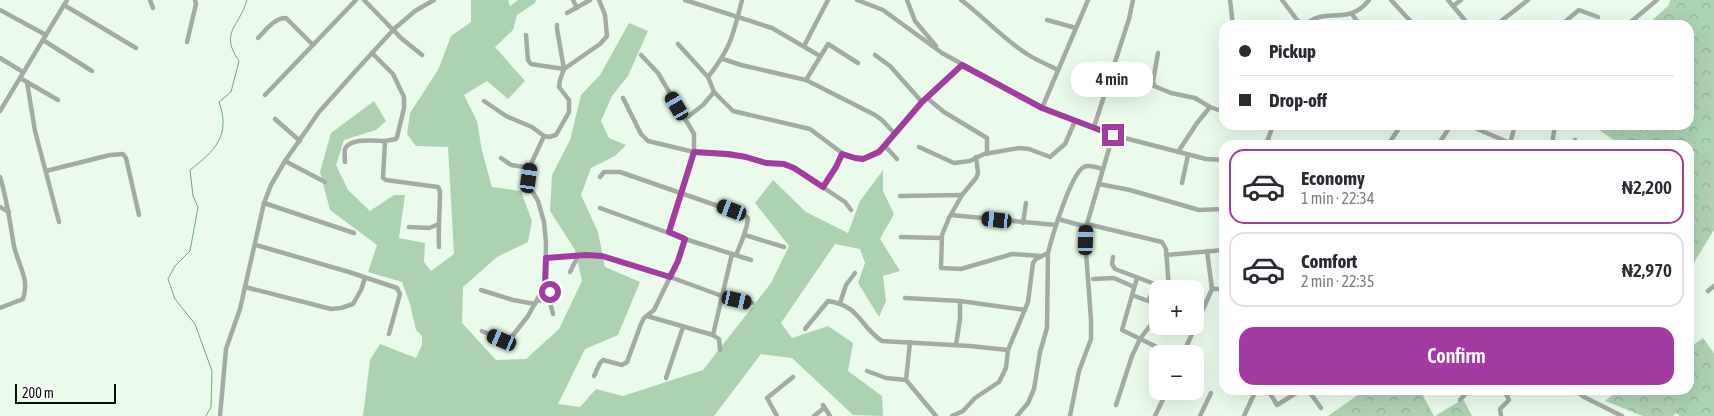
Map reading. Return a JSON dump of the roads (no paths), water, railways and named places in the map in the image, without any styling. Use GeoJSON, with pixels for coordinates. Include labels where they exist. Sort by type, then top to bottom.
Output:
{"type":"FeatureCollection","features":[{"type":"Feature","properties":{"kind":"street"},"geometry":{"type":"LineString","coordinates":[[0,110],[68,0]]}},
{"type":"Feature","properties":{"kind":"street"},"geometry":{"type":"LineString","coordinates":[[150,0],[153,8]]}},
{"type":"Feature","properties":{"kind":"street"},"geometry":{"type":"LineString","coordinates":[[187,42],[196,4],[195,0]]}},
{"type":"Feature","properties":{"kind":"street"},"geometry":{"type":"LineString","coordinates":[[265,95],[356,0]]}},
{"type":"Feature","properties":{"kind":"street"},"geometry":{"type":"LineString","coordinates":[[364,0],[394,29],[400,38],[422,55]]}},
{"type":"Feature","properties":{"kind":"street"},"geometry":{"type":"LineString","coordinates":[[220,416],[226,349],[240,309],[256,245],[264,202],[271,185],[285,161],[323,108],[394,29],[415,11],[434,0]]}},
{"type":"Feature","properties":{"kind":"street"},"geometry":{"type":"LineString","coordinates":[[573,0],[577,8]]}},
{"type":"Feature","properties":{"kind":"street"},"geometry":{"type":"LineString","coordinates":[[567,13],[590,0]]}},
{"type":"Feature","properties":{"kind":"street"},"geometry":{"type":"LineString","coordinates":[[526,36],[530,64],[564,69],[600,44],[608,36],[605,15],[599,0]]}},
{"type":"Feature","properties":{"kind":"street"},"geometry":{"type":"LineString","coordinates":[[685,0],[777,30],[820,56]]}},
{"type":"Feature","properties":{"kind":"street"},"geometry":{"type":"LineString","coordinates":[[708,77],[723,59],[734,36],[742,0]]}},
{"type":"Feature","properties":{"kind":"street"},"geometry":{"type":"LineString","coordinates":[[804,46],[828,0]]}},
{"type":"Feature","properties":{"kind":"street"},"geometry":{"type":"LineString","coordinates":[[857,0],[883,10],[942,53],[1042,108],[1113,135],[1188,155],[1213,161],[1219,160]]}},
{"type":"Feature","properties":{"kind":"street"},"geometry":{"type":"LineString","coordinates":[[906,0],[915,21],[942,53]]}},
{"type":"Feature","properties":{"kind":"street"},"geometry":{"type":"LineString","coordinates":[[961,0],[1022,51],[1058,70]]}},
{"type":"Feature","properties":{"kind":"street"},"geometry":{"type":"LineString","coordinates":[[1042,108],[1088,0]]}},
{"type":"Feature","properties":{"kind":"street"},"geometry":{"type":"LineString","coordinates":[[1094,127],[1129,19],[1133,0]]}},
{"type":"Feature","properties":{"kind":"street"},"geometry":{"type":"LineString","coordinates":[[1230,0],[1232,20]]}},
{"type":"Feature","properties":{"kind":"street"},"geometry":{"type":"LineString","coordinates":[[1282,0],[1297,20]]}},
{"type":"Feature","properties":{"kind":"street"},"geometry":{"type":"LineString","coordinates":[[1312,20],[1327,16],[1352,14],[1362,8],[1369,0]]}},
{"type":"Feature","properties":{"kind":"street"},"geometry":{"type":"LineString","coordinates":[[1391,0],[1409,20]]}},
{"type":"Feature","properties":{"kind":"street"},"geometry":{"type":"LineString","coordinates":[[1448,0],[1466,20]]}},
{"type":"Feature","properties":{"kind":"street"},"geometry":{"type":"LineString","coordinates":[[1453,6],[1460,0]]}},
{"type":"Feature","properties":{"kind":"street"},"geometry":{"type":"LineString","coordinates":[[1502,20],[1528,0]]}},
{"type":"Feature","properties":{"kind":"street"},"geometry":{"type":"LineString","coordinates":[[1633,20],[1657,0]]}},
{"type":"Feature","properties":{"kind":"street"},"geometry":{"type":"LineString","coordinates":[[64,6],[136,48]]}},
{"type":"Feature","properties":{"kind":"street"},"geometry":{"type":"LineString","coordinates":[[0,10],[92,71]]}},
{"type":"Feature","properties":{"kind":"street"},"geometry":{"type":"LineString","coordinates":[[1567,20],[1579,10],[1598,17]]}},
{"type":"Feature","properties":{"kind":"street"},"geometry":{"type":"LineString","coordinates":[[1352,14],[1356,20]]}},
{"type":"Feature","properties":{"kind":"street"},"geometry":{"type":"LineString","coordinates":[[258,38],[279,18],[286,18],[312,44]]}},
{"type":"Feature","properties":{"kind":"street"},"geometry":{"type":"LineString","coordinates":[[1047,20],[1076,28]]}},
{"type":"Feature","properties":{"kind":"street"},"geometry":{"type":"LineString","coordinates":[[484,101],[506,116],[532,127],[544,136],[556,135],[569,112],[569,100],[560,90],[559,85],[564,69],[557,29],[558,25]]}},
{"type":"Feature","properties":{"kind":"street"},"geometry":{"type":"LineString","coordinates":[[678,44],[708,77],[714,92],[733,111],[810,129],[842,154],[863,159],[885,146],[924,100],[962,65]]}},
{"type":"Feature","properties":{"kind":"street"},"geometry":{"type":"LineString","coordinates":[[806,80],[827,45],[830,44],[858,63]]}},
{"type":"Feature","properties":{"kind":"street"},"geometry":{"type":"LineString","coordinates":[[345,162],[344,151],[350,143],[385,141],[396,139],[397,137],[405,98],[393,74],[372,53]]}},
{"type":"Feature","properties":{"kind":"street"},"geometry":{"type":"LineString","coordinates":[[1158,53],[1153,81],[1154,86],[1171,93],[1195,98],[1219,110]]}},
{"type":"Feature","properties":{"kind":"street"},"geometry":{"type":"LineString","coordinates":[[641,55],[658,73],[694,134],[694,152],[669,232]]}},
{"type":"Feature","properties":{"kind":"street"},"geometry":{"type":"LineString","coordinates":[[876,55],[890,66],[924,100],[987,138],[988,154]]}},
{"type":"Feature","properties":{"kind":"street"},"geometry":{"type":"LineString","coordinates":[[0,58],[24,72]]}},
{"type":"Feature","properties":{"kind":"street"},"geometry":{"type":"LineString","coordinates":[[723,59],[806,80],[875,115],[895,134]]}},
{"type":"Feature","properties":{"kind":"street"},"geometry":{"type":"LineString","coordinates":[[20,78],[58,100]]}},
{"type":"Feature","properties":{"kind":"street"},"geometry":{"type":"LineString","coordinates":[[27,82],[35,130],[58,222]]}},
{"type":"Feature","properties":{"kind":"street"},"geometry":{"type":"LineString","coordinates":[[685,119],[703,105],[714,92]]}},
{"type":"Feature","properties":{"kind":"street"},"geometry":{"type":"LineString","coordinates":[[623,98],[645,139],[694,152],[728,154],[766,163],[784,164],[794,168],[823,187],[849,206],[851,210]]}},
{"type":"Feature","properties":{"kind":"street"},"geometry":{"type":"LineString","coordinates":[[1178,152],[1210,107]]}},
{"type":"Feature","properties":{"kind":"street"},"geometry":{"type":"LineString","coordinates":[[275,119],[300,141]]}},
{"type":"Feature","properties":{"kind":"street"},"geometry":{"type":"LineString","coordinates":[[919,146],[954,163],[970,161],[976,157],[988,154],[1023,148],[1050,157],[1065,144],[1075,121]]}},
{"type":"Feature","properties":{"kind":"street"},"geometry":{"type":"LineString","coordinates":[[1479,130],[1501,140]]}},
{"type":"Feature","properties":{"kind":"street"},"geometry":{"type":"LineString","coordinates":[[1070,416],[1079,371],[1090,339],[1091,320],[1086,252],[1087,226],[1113,135]]}},
{"type":"Feature","properties":{"kind":"street"},"geometry":{"type":"LineString","coordinates":[[482,331],[507,341],[539,300],[545,285],[544,222],[538,201],[530,186],[533,160],[544,136]]}},
{"type":"Feature","properties":{"kind":"street"},"geometry":{"type":"LineString","coordinates":[[385,141],[383,178],[438,187],[440,191],[439,247]]}},
{"type":"Feature","properties":{"kind":"street"},"geometry":{"type":"LineString","coordinates":[[885,146],[897,158]]}},
{"type":"Feature","properties":{"kind":"street"},"geometry":{"type":"LineString","coordinates":[[46,171],[110,155],[123,154],[126,158],[139,215]]}},
{"type":"Feature","properties":{"kind":"street"},"geometry":{"type":"LineString","coordinates":[[823,187],[842,154]]}},
{"type":"Feature","properties":{"kind":"street"},"geometry":{"type":"LineString","coordinates":[[1182,184],[1188,155]]}},
{"type":"Feature","properties":{"kind":"street"},"geometry":{"type":"LineString","coordinates":[[976,157],[978,173],[976,178],[962,196],[949,218],[941,238],[941,268],[961,269],[1012,254],[1042,256]]}},
{"type":"Feature","properties":{"kind":"street"},"geometry":{"type":"LineString","coordinates":[[501,158],[512,165],[531,168]]}},
{"type":"Feature","properties":{"kind":"street"},"geometry":{"type":"LineString","coordinates":[[285,161],[325,182]]}},
{"type":"Feature","properties":{"kind":"street"},"geometry":{"type":"LineString","coordinates":[[1019,416],[1028,403],[1034,389],[1040,352],[1047,328],[1048,253],[1058,219],[1077,174],[1083,167],[1103,169]]}},
{"type":"Feature","properties":{"kind":"street"},"geometry":{"type":"LineString","coordinates":[[600,177],[604,172],[620,172],[748,218],[745,235],[734,255],[713,334]]}},
{"type":"Feature","properties":{"kind":"street"},"geometry":{"type":"LineString","coordinates":[[0,176],[9,212],[15,249],[24,274],[26,289],[23,299],[0,308]]}},
{"type":"Feature","properties":{"kind":"street"},"geometry":{"type":"LineString","coordinates":[[1099,184],[1130,190],[1199,210],[1219,209]]}},
{"type":"Feature","properties":{"kind":"street"},"geometry":{"type":"LineString","coordinates":[[900,196],[962,196]]}},
{"type":"Feature","properties":{"kind":"street"},"geometry":{"type":"LineString","coordinates":[[264,202],[354,233]]}},
{"type":"Feature","properties":{"kind":"street"},"geometry":{"type":"LineString","coordinates":[[1023,223],[1026,203]]}},
{"type":"Feature","properties":{"kind":"street"},"geometry":{"type":"LineString","coordinates":[[0,207],[9,212]]}},
{"type":"Feature","properties":{"kind":"street"},"geometry":{"type":"LineString","coordinates":[[600,208],[685,239],[751,260]]}},
{"type":"Feature","properties":{"kind":"street"},"geometry":{"type":"LineString","coordinates":[[951,216],[1056,225]]}},
{"type":"Feature","properties":{"kind":"street"},"geometry":{"type":"LineString","coordinates":[[1058,219],[1160,241],[1166,249],[1167,280]]}},
{"type":"Feature","properties":{"kind":"street"},"geometry":{"type":"LineString","coordinates":[[409,227],[439,227]]}},
{"type":"Feature","properties":{"kind":"street"},"geometry":{"type":"LineString","coordinates":[[745,235],[784,247]]}},
{"type":"Feature","properties":{"kind":"street"},"geometry":{"type":"LineString","coordinates":[[901,237],[941,238]]}},
{"type":"Feature","properties":{"kind":"street"},"geometry":{"type":"LineString","coordinates":[[594,376],[600,362],[603,360],[622,365],[626,364],[641,324],[644,318],[654,310],[678,261],[685,239]]}},
{"type":"Feature","properties":{"kind":"street"},"geometry":{"type":"LineString","coordinates":[[256,245],[399,290],[400,294],[389,334]]}},
{"type":"Feature","properties":{"kind":"street"},"geometry":{"type":"LineString","coordinates":[[1166,256],[1219,250]]}},
{"type":"Feature","properties":{"kind":"street"},"geometry":{"type":"LineString","coordinates":[[1187,345],[1212,289],[1207,251]]}},
{"type":"Feature","properties":{"kind":"street"},"geometry":{"type":"LineString","coordinates":[[952,416],[963,410],[975,398],[999,382],[1006,368],[1008,350],[1025,310],[1031,289],[1033,263],[1048,253]]}},
{"type":"Feature","properties":{"kind":"street"},"geometry":{"type":"LineString","coordinates":[[570,272],[578,256]]}},
{"type":"Feature","properties":{"kind":"street"},"geometry":{"type":"LineString","coordinates":[[546,258],[602,256],[670,277],[722,296],[752,303]]}},
{"type":"Feature","properties":{"kind":"street"},"geometry":{"type":"LineString","coordinates":[[1113,257],[1113,267],[1149,282]]}},
{"type":"Feature","properties":{"kind":"street"},"geometry":{"type":"LineString","coordinates":[[840,303],[846,285],[855,274]]}},
{"type":"Feature","properties":{"kind":"street"},"geometry":{"type":"LineString","coordinates":[[245,287],[336,309],[353,304],[365,278]]}},
{"type":"Feature","properties":{"kind":"street"},"geometry":{"type":"LineString","coordinates":[[1093,279],[1114,278],[1134,287]]}},
{"type":"Feature","properties":{"kind":"street"},"geometry":{"type":"LineString","coordinates":[[1137,278],[1122,328],[1124,332],[1152,345]]}},
{"type":"Feature","properties":{"kind":"street"},"geometry":{"type":"LineString","coordinates":[[545,285],[550,290],[552,314]]}},
{"type":"Feature","properties":{"kind":"street"},"geometry":{"type":"LineString","coordinates":[[1708,291],[1714,286]]}},
{"type":"Feature","properties":{"kind":"street"},"geometry":{"type":"LineString","coordinates":[[1212,289],[1219,289]]}},
{"type":"Feature","properties":{"kind":"street"},"geometry":{"type":"LineString","coordinates":[[481,290],[513,300],[550,302]]}},
{"type":"Feature","properties":{"kind":"street"},"geometry":{"type":"LineString","coordinates":[[1132,295],[1148,301],[1149,299]]}},
{"type":"Feature","properties":{"kind":"street"},"geometry":{"type":"LineString","coordinates":[[905,298],[960,301],[1025,310]]}},
{"type":"Feature","properties":{"kind":"street"},"geometry":{"type":"LineString","coordinates":[[805,329],[826,301],[840,303],[852,309],[882,341],[1008,350]]}},
{"type":"Feature","properties":{"kind":"street"},"geometry":{"type":"LineString","coordinates":[[956,345],[960,319],[960,301]]}},
{"type":"Feature","properties":{"kind":"street"},"geometry":{"type":"LineString","coordinates":[[647,316],[713,334],[719,339],[720,350]]}},
{"type":"Feature","properties":{"kind":"street"},"geometry":{"type":"LineString","coordinates":[[666,378],[683,327]]}},
{"type":"Feature","properties":{"kind":"street"},"geometry":{"type":"LineString","coordinates":[[1116,405],[1132,356],[1140,339],[1149,327]]}},
{"type":"Feature","properties":{"kind":"street"},"geometry":{"type":"LineString","coordinates":[[906,380],[910,342]]}},
{"type":"Feature","properties":{"kind":"street"},"geometry":{"type":"LineString","coordinates":[[867,371],[886,378],[906,380],[936,416]]}},
{"type":"Feature","properties":{"kind":"street"},"geometry":{"type":"LineString","coordinates":[[776,416],[767,398],[793,377]]}},
{"type":"Feature","properties":{"kind":"street"},"geometry":{"type":"LineString","coordinates":[[1200,416],[1211,393]]}},
{"type":"Feature","properties":{"kind":"street"},"geometry":{"type":"LineString","coordinates":[[1244,416],[1254,395]]}},
{"type":"Feature","properties":{"kind":"street"},"geometry":{"type":"LineString","coordinates":[[1271,395],[1278,406],[1294,395]]}},
{"type":"Feature","properties":{"kind":"street"},"geometry":{"type":"LineString","coordinates":[[1312,395],[1321,408]]}},
{"type":"Feature","properties":{"kind":"street"},"geometry":{"type":"LineString","coordinates":[[1460,400],[1464,395]]}},
{"type":"Feature","properties":{"kind":"street"},"geometry":{"type":"LineString","coordinates":[[1501,416],[1500,409],[1509,400],[1506,395]]}},
{"type":"Feature","properties":{"kind":"street"},"geometry":{"type":"LineString","coordinates":[[1581,395],[1622,416]]}},
{"type":"Feature","properties":{"kind":"street"},"geometry":{"type":"LineString","coordinates":[[1155,416],[1163,400]]}},
{"type":"Feature","properties":{"kind":"street"},"geometry":{"type":"LineString","coordinates":[[814,416],[823,406],[830,416]]}},
{"type":"Feature","properties":{"kind":"street"},"geometry":{"type":"LineString","coordinates":[[963,410],[966,416]]}},
{"type":"Feature","properties":{"kind":"waterway"},"geometry":{"type":"LineString","coordinates":[[206,416],[211,407],[212,371],[195,324],[175,299],[168,279],[175,266],[190,251],[198,207],[193,196],[190,170],[207,156],[222,133],[223,124],[219,102],[231,92],[239,61],[231,43],[232,30],[247,0]]}}]}
